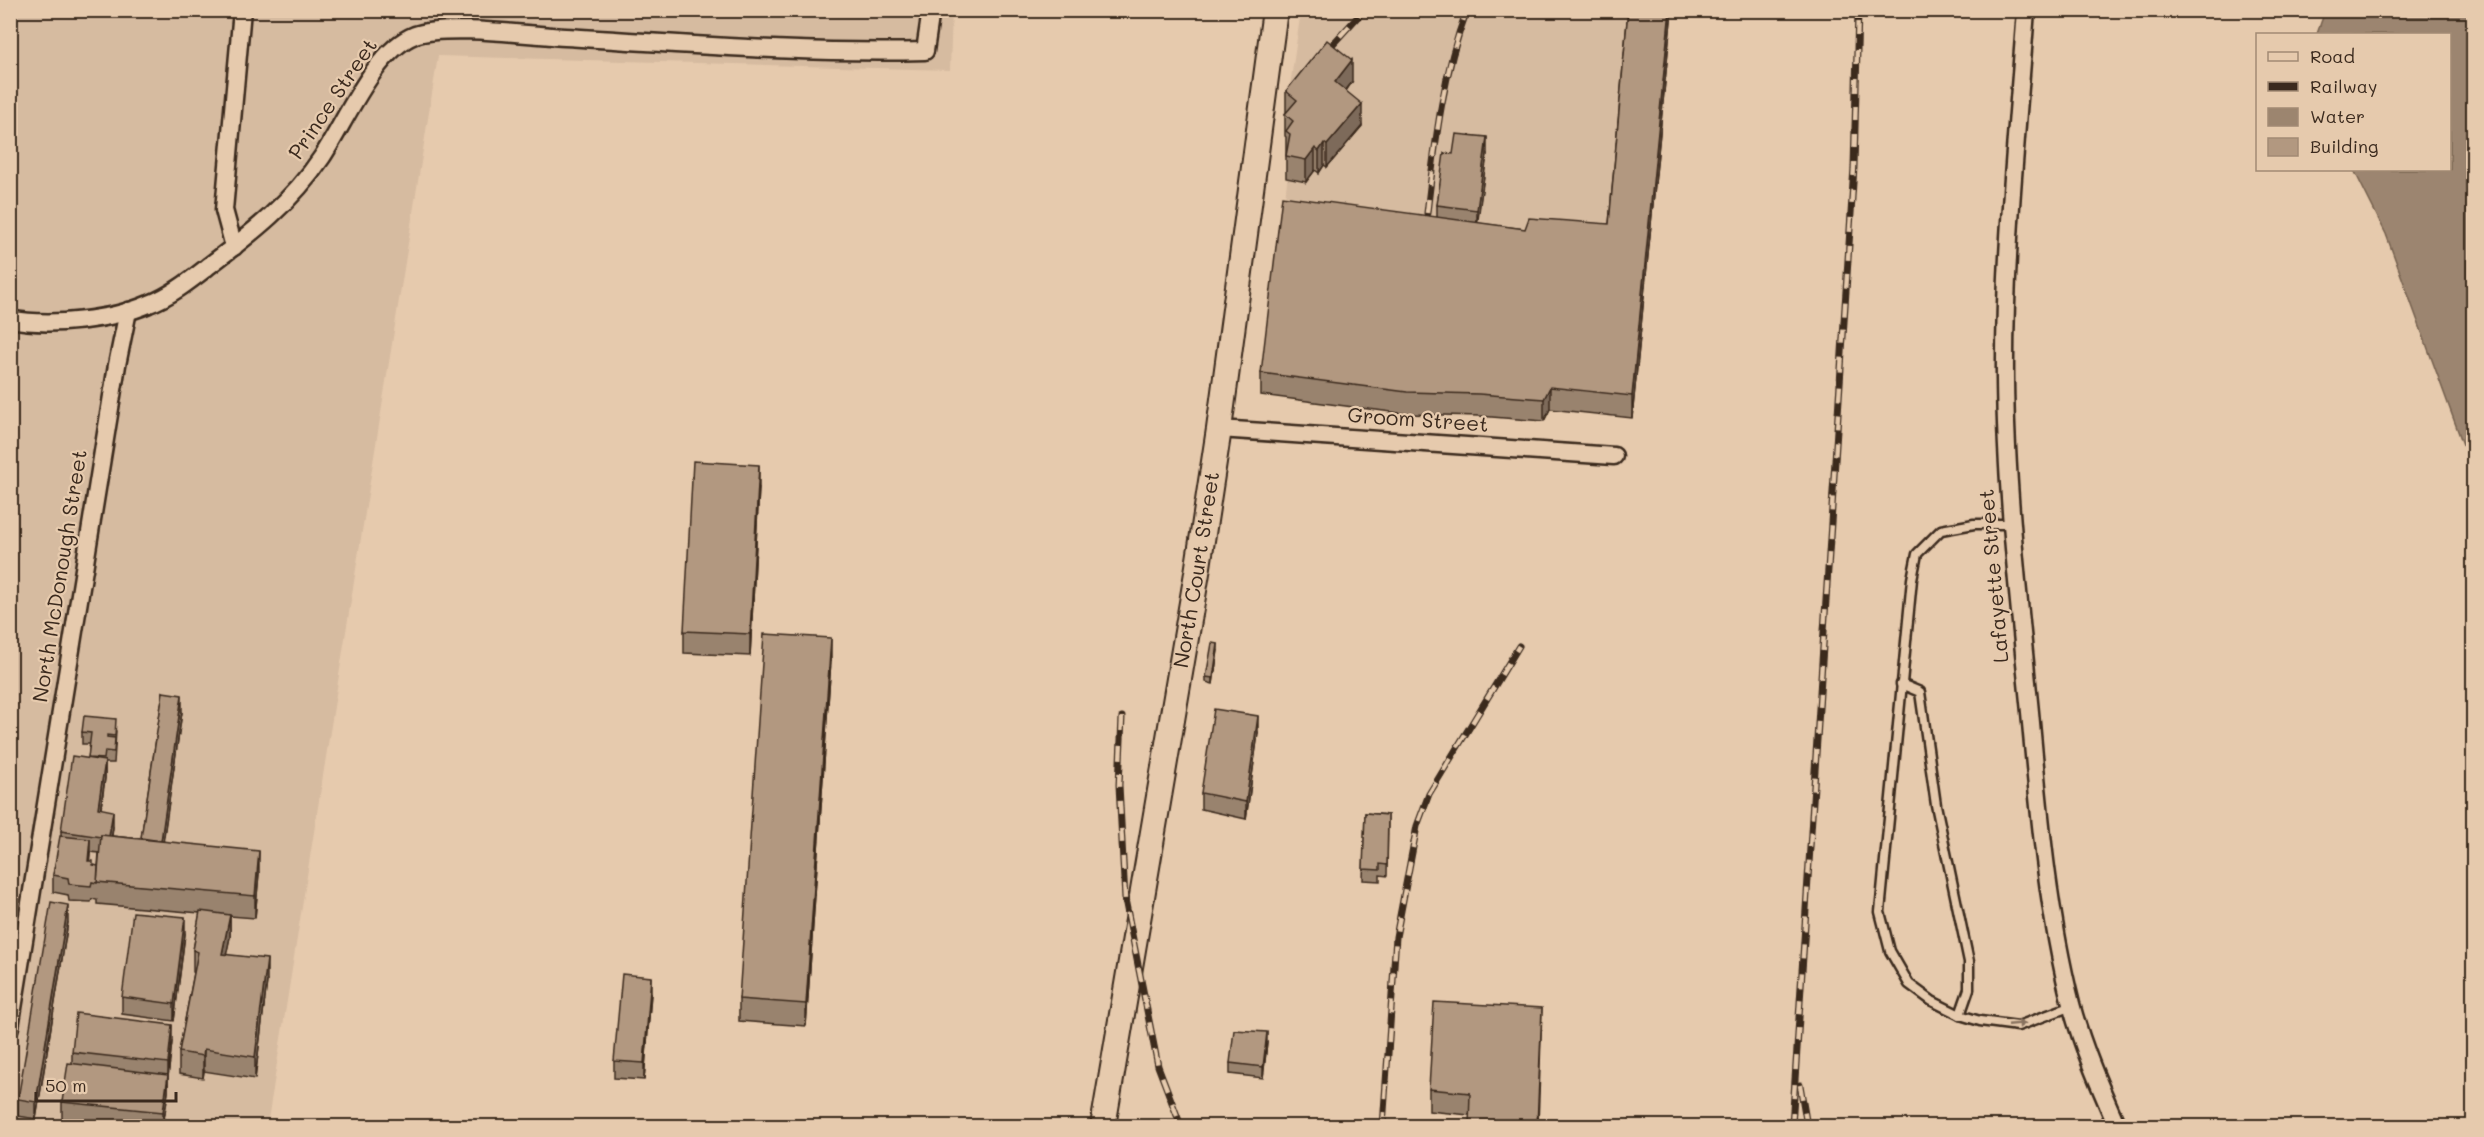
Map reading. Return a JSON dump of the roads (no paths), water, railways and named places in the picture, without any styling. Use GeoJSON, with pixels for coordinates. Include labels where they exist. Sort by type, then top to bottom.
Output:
{"type":"FeatureCollection","features":[{"type":"Feature","properties":{"kind":"main road","name":"North Court Street"},"geometry":{"type":"LineString","coordinates":[[1102,1126],[1197,573],[1219,429],[1275,10]]}},
{"type":"Feature","properties":{"kind":"street"},"geometry":{"type":"LineString","coordinates":[[234,247],[224,210],[242,10]]}},
{"type":"Feature","properties":{"kind":"street","name":"Prince Street"},"geometry":{"type":"LineString","coordinates":[[10,319],[49,323],[128,311],[150,304],[171,292],[263,225],[295,194],[321,158],[382,59],[403,41],[418,34],[463,31],[695,45],[879,52],[925,51],[931,10]]}},
{"type":"Feature","properties":{"kind":"street","name":"Lafayette Street"},"geometry":{"type":"LineString","coordinates":[[2026,10],[2009,266],[2006,366],[2011,524],[2045,860],[2055,929],[2072,1006],[2101,1090],[2117,1126]]}},
{"type":"Feature","properties":{"kind":"street","name":"North McDonough Street"},"geometry":{"type":"LineString","coordinates":[[10,1027],[117,365],[128,311]]}},
{"type":"Feature","properties":{"kind":"street","name":"Groom Street"},"geometry":{"type":"LineString","coordinates":[[1219,429],[1614,456]]}},
{"type":"Feature","properties":{"kind":"lane"},"geometry":{"type":"LineString","coordinates":[[2011,524],[1974,524],[1941,530],[1917,554],[1912,579],[1901,684],[1880,912],[1890,951],[1909,984],[1932,1001],[1960,1015],[1980,1021],[2018,1026],[2072,1006]]}},
{"type":"Feature","properties":{"kind":"lane"},"geometry":{"type":"LineString","coordinates":[[1901,684],[1920,692],[1936,805],[1969,962],[1969,989],[1960,1015]]}},
{"type":"Feature","properties":{"kind":"water"},"geometry":{"type":"Polygon","coordinates":[[[2325,11],[2473,11],[2473,472],[2386,234],[2354,171],[2451,171],[2451,33],[2317,33],[2325,11]]]}},
{"type":"Feature","properties":{"kind":"railway"},"geometry":{"type":"LineString","coordinates":[[1321,57],[1364,10]]}},
{"type":"Feature","properties":{"kind":"railway"},"geometry":{"type":"LineString","coordinates":[[1427,213],[1445,85],[1467,10]]}},
{"type":"Feature","properties":{"kind":"railway"},"geometry":{"type":"LineString","coordinates":[[1792,1126],[1854,167],[1858,10]]}},
{"type":"Feature","properties":{"kind":"railway"},"geometry":{"type":"LineString","coordinates":[[1383,1126],[1396,937],[1417,826],[1429,794],[1519,646]]}},
{"type":"Feature","properties":{"kind":"railway"},"geometry":{"type":"LineString","coordinates":[[1122,717],[1119,785],[1125,899],[1158,1066],[1181,1126]]}},
{"type":"Feature","properties":{"kind":"railway"},"geometry":{"type":"LineString","coordinates":[[1800,1085],[1807,1126]]}}]}
